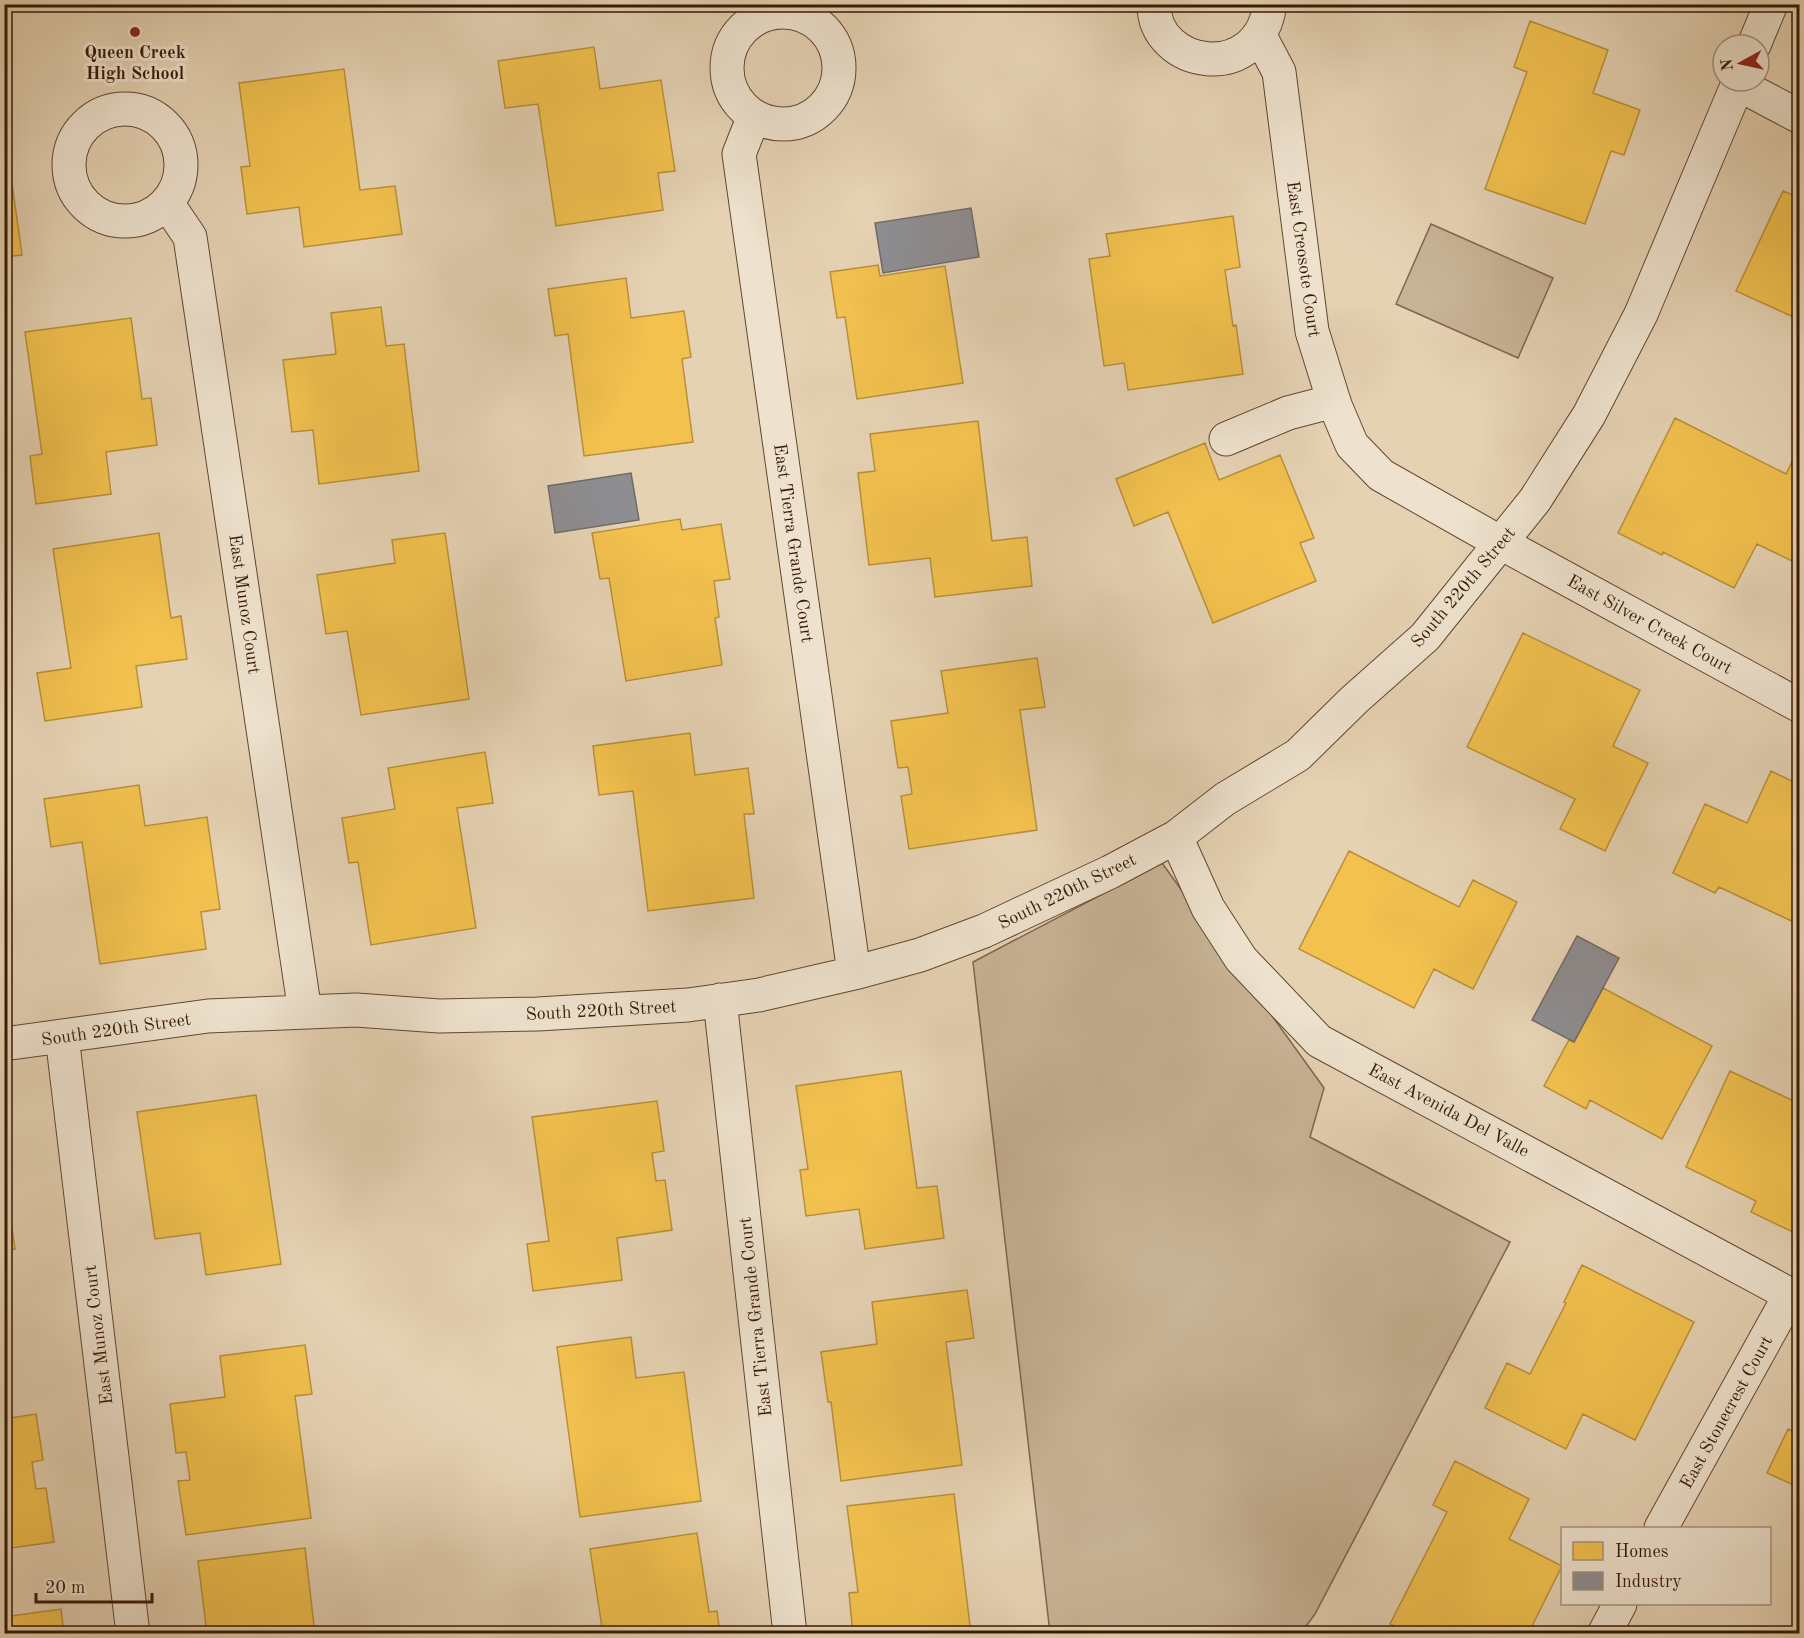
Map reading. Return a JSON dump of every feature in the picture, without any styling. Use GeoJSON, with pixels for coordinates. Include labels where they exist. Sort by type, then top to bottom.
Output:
{"type":"FeatureCollection","features":[{"type":"Feature","properties":{"kind":"street"},"geometry":{"type":"LineString","coordinates":[[1154,4],[1158,24],[1169,41],[1190,56],[1215,60],[1233,56],[1246,49],[1260,36],[1269,17],[1270,4]]}},
{"type":"Feature","properties":{"kind":"street"},"geometry":{"type":"LineString","coordinates":[[1759,33],[1771,4]]}},
{"type":"Feature","properties":{"kind":"street","name":"East Creosote Court"},"geometry":{"type":"LineString","coordinates":[[1260,36],[1279,72],[1312,331],[1334,401],[1352,445],[1381,475],[1501,543]]}},
{"type":"Feature","properties":{"kind":"street","name":"South 220th Street"},"geometry":{"type":"LineString","coordinates":[[4,1044],[208,1016],[356,1010],[439,1016],[538,1014],[688,1005],[759,995],[920,955],[984,931],[1110,872],[1176,837],[1225,799],[1298,755],[1354,700],[1425,637],[1535,500],[1588,415],[1641,314],[1733,93]]}},
{"type":"Feature","properties":{"kind":"street"},"geometry":{"type":"LineString","coordinates":[[1757,93],[1800,117]]}},
{"type":"Feature","properties":{"kind":"street","name":"East Tierra Grande Court"},"geometry":{"type":"LineString","coordinates":[[754,116],[739,154],[854,973]]}},
{"type":"Feature","properties":{"kind":"street","name":"East Munoz Court"},"geometry":{"type":"LineString","coordinates":[[167,203],[190,237],[305,1012]]}},
{"type":"Feature","properties":{"kind":"street"},"geometry":{"type":"LineString","coordinates":[[1226,439],[1288,413],[1334,401]]}},
{"type":"Feature","properties":{"kind":"street","name":"East Silver Creek Court"},"geometry":{"type":"LineString","coordinates":[[1501,543],[1800,706]]}},
{"type":"Feature","properties":{"kind":"street","name":"East Avenida Del Valle"},"geometry":{"type":"LineString","coordinates":[[1176,837],[1208,908],[1241,959],[1319,1041],[1795,1297]]}},
{"type":"Feature","properties":{"kind":"street","name":"East Tierra Grande Court"},"geometry":{"type":"LineString","coordinates":[[720,1000],[790,1634]]}},
{"type":"Feature","properties":{"kind":"street","name":"East Munoz Court"},"geometry":{"type":"LineString","coordinates":[[62,1036],[134,1634]]}},
{"type":"Feature","properties":{"kind":"street","name":"East Stonecrest Court"},"geometry":{"type":"LineString","coordinates":[[1662,1527],[1795,1297]]}},
{"type":"Feature","properties":{"kind":"street"},"geometry":{"type":"LineString","coordinates":[[1604,1634],[1619,1605]]}},
{"type":"Feature","properties":{"kind":"shaded area"},"geometry":{"type":"Polygon","coordinates":[[[1431,224],[1553,278],[1518,358],[1396,304],[1431,224]]]}},
{"type":"Feature","properties":{"kind":"shaded area"},"geometry":{"type":"Polygon","coordinates":[[[1162,863],[1324,1088],[1310,1137],[1510,1242],[1315,1614],[1301,1633],[1050,1633],[973,962],[1162,863]]]}},
{"type":"Feature","properties":{"kind":"building: Homes"},"geometry":{"type":"Polygon","coordinates":[[[1654,4],[1675,4],[1672,11],[1654,4]]]}},
{"type":"Feature","properties":{"kind":"building: Homes"},"geometry":{"type":"Polygon","coordinates":[[[1530,21],[1608,50],[1593,93],[1640,110],[1624,155],[1611,151],[1585,224],[1485,189],[1527,72],[1514,67],[1530,21]]]}},
{"type":"Feature","properties":{"kind":"building: Homes"},"geometry":{"type":"Polygon","coordinates":[[[594,47],[600,89],[661,80],[675,171],[658,173],[663,210],[556,226],[538,104],[505,108],[498,61],[594,47]]]}},
{"type":"Feature","properties":{"kind":"building: Homes"},"geometry":{"type":"Polygon","coordinates":[[[344,69],[360,190],[395,186],[402,234],[304,247],[299,207],[247,214],[241,167],[250,166],[239,83],[344,69]]]}},
{"type":"Feature","properties":{"kind":"building: Homes"},"geometry":{"type":"Polygon","coordinates":[[[9,162],[22,255],[4,257],[4,163],[9,162]]]}},
{"type":"Feature","properties":{"kind":"building: Homes"},"geometry":{"type":"Polygon","coordinates":[[[1783,191],[1800,198],[1800,320],[1736,291],[1783,191]]]}},
{"type":"Feature","properties":{"kind":"building: Homes"},"geometry":{"type":"Polygon","coordinates":[[[1233,216],[1240,267],[1225,270],[1243,374],[1128,390],[1124,363],[1104,366],[1089,259],[1110,256],[1106,234],[1233,216]]]}},
{"type":"Feature","properties":{"kind":"building: Homes"},"geometry":{"type":"Polygon","coordinates":[[[878,265],[880,276],[945,266],[963,383],[857,399],[845,317],[837,318],[830,272],[878,265]]]}},
{"type":"Feature","properties":{"kind":"building: Homes"},"geometry":{"type":"Polygon","coordinates":[[[626,278],[631,318],[684,311],[691,357],[682,359],[693,442],[584,456],[568,334],[555,336],[548,289],[626,278]]]}},
{"type":"Feature","properties":{"kind":"building: Homes"},"geometry":{"type":"Polygon","coordinates":[[[381,307],[386,346],[404,344],[419,471],[319,484],[313,430],[292,432],[283,360],[336,354],[331,313],[381,307]]]}},
{"type":"Feature","properties":{"kind":"building: Homes"},"geometry":{"type":"Polygon","coordinates":[[[131,318],[142,399],[151,398],[157,445],[106,452],[111,494],[36,504],[30,456],[42,454],[25,332],[131,318]]]}},
{"type":"Feature","properties":{"kind":"building: Homes"},"geometry":{"type":"Polygon","coordinates":[[[1675,418],[1786,474],[1795,456],[1800,458],[1800,556],[1796,563],[1757,544],[1734,588],[1663,552],[1662,555],[1618,533],[1675,418]]]}},
{"type":"Feature","properties":{"kind":"building: Homes"},"geometry":{"type":"Polygon","coordinates":[[[978,421],[992,541],[1027,537],[1032,586],[935,597],[930,558],[869,565],[858,473],[875,471],[870,434],[978,421]]]}},
{"type":"Feature","properties":{"kind":"building: Homes"},"geometry":{"type":"Polygon","coordinates":[[[1205,443],[1219,480],[1280,455],[1314,538],[1300,543],[1316,581],[1213,623],[1168,512],[1134,526],[1116,479],[1205,443]]]}},
{"type":"Feature","properties":{"kind":"building: Homes"},"geometry":{"type":"Polygon","coordinates":[[[680,519],[682,530],[721,524],[730,579],[714,581],[719,617],[715,618],[722,665],[626,681],[609,578],[600,579],[592,533],[680,519]]]}},
{"type":"Feature","properties":{"kind":"building: Homes"},"geometry":{"type":"Polygon","coordinates":[[[159,533],[171,618],[181,616],[187,659],[136,666],[142,707],[45,721],[37,673],[71,668],[53,549],[159,533]]]}},
{"type":"Feature","properties":{"kind":"building: Homes"},"geometry":{"type":"Polygon","coordinates":[[[445,533],[469,699],[361,715],[347,631],[326,634],[317,575],[395,563],[392,540],[445,533]]]}},
{"type":"Feature","properties":{"kind":"building: Homes"},"geometry":{"type":"Polygon","coordinates":[[[1523,633],[1640,690],[1613,746],[1648,763],[1605,851],[1560,829],[1575,799],[1467,747],[1523,633]]]}},
{"type":"Feature","properties":{"kind":"building: Homes"},"geometry":{"type":"Polygon","coordinates":[[[1037,658],[1045,707],[1020,710],[1037,830],[909,849],[901,796],[912,794],[908,767],[898,768],[891,721],[948,713],[941,671],[1037,658]]]}},
{"type":"Feature","properties":{"kind":"building: Homes"},"geometry":{"type":"Polygon","coordinates":[[[690,733],[695,775],[748,768],[754,814],[744,814],[754,898],[648,911],[633,791],[599,795],[593,746],[690,733]]]}},
{"type":"Feature","properties":{"kind":"building: Homes"},"geometry":{"type":"Polygon","coordinates":[[[485,752],[493,803],[457,808],[476,928],[371,945],[358,862],[349,863],[342,818],[395,809],[388,768],[485,752]]]}},
{"type":"Feature","properties":{"kind":"building: Homes"},"geometry":{"type":"Polygon","coordinates":[[[1771,771],[1800,785],[1800,925],[1719,887],[1715,893],[1673,873],[1705,804],[1747,823],[1771,771]]]}},
{"type":"Feature","properties":{"kind":"building: Homes"},"geometry":{"type":"Polygon","coordinates":[[[139,785],[145,826],[207,817],[220,909],[201,912],[206,949],[100,964],[82,842],[51,847],[44,799],[139,785]]]}},
{"type":"Feature","properties":{"kind":"building: Homes"},"geometry":{"type":"Polygon","coordinates":[[[1349,851],[1459,907],[1473,880],[1517,902],[1473,989],[1434,969],[1414,1008],[1299,949],[1349,851]]]}},
{"type":"Feature","properties":{"kind":"building: Homes"},"geometry":{"type":"Polygon","coordinates":[[[1603,988],[1712,1046],[1662,1139],[1590,1100],[1586,1109],[1544,1086],[1569,1040],[1574,1042],[1603,988]]]}},
{"type":"Feature","properties":{"kind":"building: Homes"},"geometry":{"type":"Polygon","coordinates":[[[901,1071],[917,1188],[937,1186],[944,1238],[865,1249],[859,1209],[806,1216],[800,1170],[808,1169],[796,1086],[901,1071]]]}},
{"type":"Feature","properties":{"kind":"building: Homes"},"geometry":{"type":"Polygon","coordinates":[[[1730,1071],[1800,1104],[1800,1222],[1795,1233],[1751,1212],[1756,1201],[1686,1167],[1730,1071]]]}},
{"type":"Feature","properties":{"kind":"building: Homes"},"geometry":{"type":"Polygon","coordinates":[[[256,1095],[281,1264],[206,1275],[200,1233],[155,1239],[137,1112],[256,1095]]]}},
{"type":"Feature","properties":{"kind":"building: Homes"},"geometry":{"type":"Polygon","coordinates":[[[657,1101],[664,1151],[652,1153],[656,1181],[665,1180],[672,1230],[617,1238],[622,1280],[533,1291],[527,1244],[549,1241],[532,1117],[657,1101]]]}},
{"type":"Feature","properties":{"kind":"building: Homes"},"geometry":{"type":"Polygon","coordinates":[[[8,1201],[15,1249],[4,1250],[4,1202],[8,1201]]]}},
{"type":"Feature","properties":{"kind":"building: Homes"},"geometry":{"type":"Polygon","coordinates":[[[1582,1265],[1694,1322],[1635,1440],[1583,1414],[1566,1449],[1485,1408],[1507,1363],[1530,1374],[1566,1303],[1564,1302],[1582,1265]]]}},
{"type":"Feature","properties":{"kind":"building: Homes"},"geometry":{"type":"Polygon","coordinates":[[[967,1290],[974,1338],[946,1342],[962,1465],[841,1481],[831,1402],[828,1402],[821,1352],[877,1344],[872,1302],[967,1290]]]}},
{"type":"Feature","properties":{"kind":"building: Homes"},"geometry":{"type":"Polygon","coordinates":[[[631,1337],[636,1378],[684,1372],[701,1501],[580,1517],[557,1347],[631,1337]]]}},
{"type":"Feature","properties":{"kind":"building: Homes"},"geometry":{"type":"Polygon","coordinates":[[[305,1345],[312,1394],[295,1396],[311,1518],[186,1535],[178,1481],[190,1480],[186,1452],[176,1453],[170,1404],[225,1397],[220,1356],[305,1345]]]}},
{"type":"Feature","properties":{"kind":"building: Homes"},"geometry":{"type":"Polygon","coordinates":[[[36,1414],[43,1460],[32,1462],[36,1489],[46,1488],[54,1542],[4,1549],[4,1419],[36,1414]]]}},
{"type":"Feature","properties":{"kind":"building: Homes"},"geometry":{"type":"Polygon","coordinates":[[[1788,1429],[1800,1435],[1800,1488],[1767,1473],[1788,1429]]]}},
{"type":"Feature","properties":{"kind":"building: Homes"},"geometry":{"type":"Polygon","coordinates":[[[1455,1461],[1529,1499],[1509,1539],[1561,1565],[1561,1568],[1528,1634],[1410,1634],[1390,1624],[1447,1512],[1433,1505],[1455,1461]]]}},
{"type":"Feature","properties":{"kind":"building: Homes"},"geometry":{"type":"Polygon","coordinates":[[[954,1494],[971,1634],[853,1634],[849,1593],[858,1592],[847,1506],[954,1494]]]}},
{"type":"Feature","properties":{"kind":"building: Homes"},"geometry":{"type":"Polygon","coordinates":[[[1800,1520],[1800,1539],[1792,1536],[1800,1520]]]}},
{"type":"Feature","properties":{"kind":"building: Homes"},"geometry":{"type":"Polygon","coordinates":[[[697,1533],[709,1612],[717,1611],[720,1634],[603,1634],[590,1549],[697,1533]]]}},
{"type":"Feature","properties":{"kind":"building: Homes"},"geometry":{"type":"Polygon","coordinates":[[[305,1548],[315,1634],[207,1634],[198,1561],[305,1548]]]}},
{"type":"Feature","properties":{"kind":"building: Homes"},"geometry":{"type":"Polygon","coordinates":[[[61,1609],[64,1634],[4,1634],[4,1617],[61,1609]]]}},
{"type":"Feature","properties":{"kind":"building: Industry"},"geometry":{"type":"Polygon","coordinates":[[[971,208],[979,257],[883,273],[875,223],[971,208]]]}},
{"type":"Feature","properties":{"kind":"building: Industry"},"geometry":{"type":"Polygon","coordinates":[[[631,473],[639,520],[555,533],[548,486],[631,473]]]}},
{"type":"Feature","properties":{"kind":"building: Industry"},"geometry":{"type":"Polygon","coordinates":[[[1577,936],[1619,958],[1574,1042],[1532,1020],[1577,936]]]}},
{"type":"Feature","properties":{"kind":"place","name":"Queen Creek High School"},"geometry":{"type":"Point","coordinates":[135,32]}}]}
